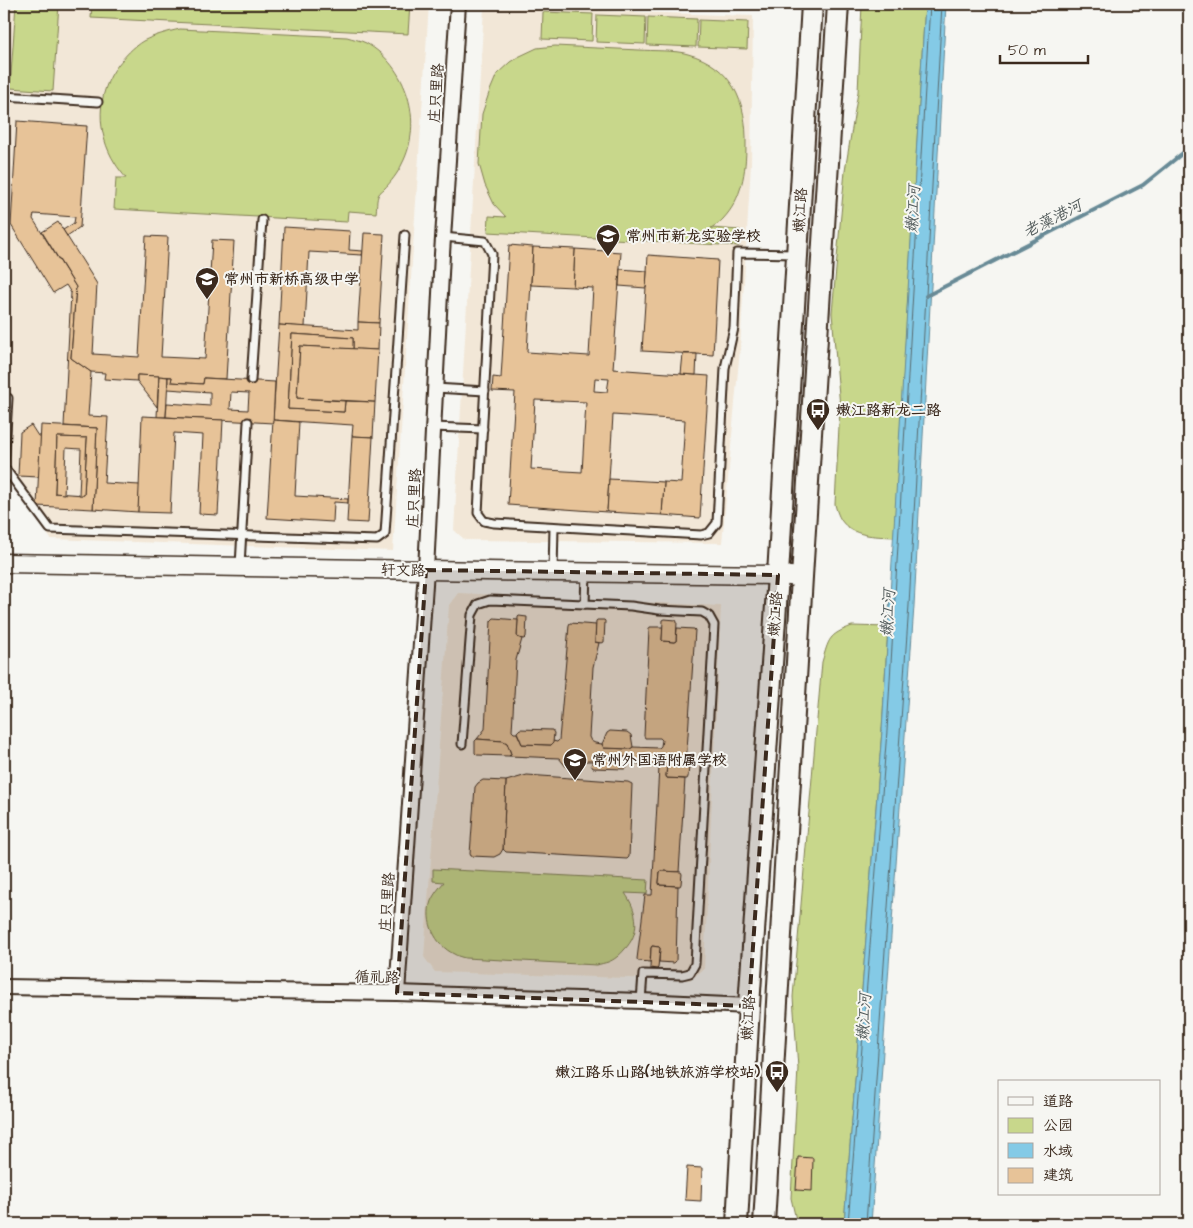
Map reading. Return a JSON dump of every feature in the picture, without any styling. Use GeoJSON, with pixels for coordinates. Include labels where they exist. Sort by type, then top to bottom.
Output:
{"type":"FeatureCollection","features":[{"type":"Feature","properties":{"kind":"main road","name":"嫩江路"},"geometry":{"type":"LineString","coordinates":[[737,1224],[812,4]]}},
{"type":"Feature","properties":{"kind":"main road","name":"嫩江路"},"geometry":{"type":"LineString","coordinates":[[764,1224],[838,4]]}},
{"type":"Feature","properties":{"kind":"street","name":"庄只里路"},"geometry":{"type":"LineString","coordinates":[[397,993],[426,570],[443,237],[458,4]]}},
{"type":"Feature","properties":{"kind":"street","name":"轩文路"},"geometry":{"type":"LineString","coordinates":[[4,563],[778,575],[802,577]]}},
{"type":"Feature","properties":{"kind":"street","name":"循礼路"},"geometry":{"type":"LineString","coordinates":[[4,987],[397,993],[749,1006]]}},
{"type":"Feature","properties":{"kind":"lane"},"geometry":{"type":"LineString","coordinates":[[4,96],[98,102]]}},
{"type":"Feature","properties":{"kind":"lane"},"geometry":{"type":"LineString","coordinates":[[251,380],[262,220]]}},
{"type":"Feature","properties":{"kind":"lane"},"geometry":{"type":"LineString","coordinates":[[8,398],[4,467],[50,529],[377,540],[385,534],[405,236]]}},
{"type":"Feature","properties":{"kind":"lane"},"geometry":{"type":"LineString","coordinates":[[443,237],[484,241],[492,254],[478,513],[484,521],[494,524],[701,535],[709,533],[717,523],[725,368],[734,328],[737,253],[797,254]]}},
{"type":"Feature","properties":{"kind":"lane"},"geometry":{"type":"LineString","coordinates":[[435,388],[485,391]]}},
{"type":"Feature","properties":{"kind":"lane"},"geometry":{"type":"LineString","coordinates":[[240,568],[248,422]]}},
{"type":"Feature","properties":{"kind":"lane"},"geometry":{"type":"LineString","coordinates":[[433,427],[483,429]]}},
{"type":"Feature","properties":{"kind":"lane"},"geometry":{"type":"LineString","coordinates":[[552,572],[554,527]]}},
{"type":"Feature","properties":{"kind":"lane"},"geometry":{"type":"LineString","coordinates":[[585,604],[586,572]]}},
{"type":"Feature","properties":{"kind":"lane"},"geometry":{"type":"LineString","coordinates":[[462,744],[472,615],[478,604],[490,600],[631,606],[659,610],[702,612],[709,616],[714,625],[695,964],[690,973],[682,975],[643,974],[641,1001]]}},
{"type":"Feature","properties":{"kind":"highlighted area"},"geometry":{"type":"Polygon","coordinates":[[[426,570],[778,575],[749,1006],[397,993],[426,570]]]}},
{"type":"Feature","properties":{"kind":"shaded area","name":"常州市新桥高级中学"},"geometry":{"type":"Polygon","coordinates":[[[9,4],[429,4],[393,551],[51,539],[4,475],[4,126],[9,4]]]}},
{"type":"Feature","properties":{"kind":"shaded area","name":"常州市新龙实验学校"},"geometry":{"type":"Polygon","coordinates":[[[484,7],[753,16],[751,164],[740,349],[722,543],[465,540],[454,530],[484,7]]]}},
{"type":"Feature","properties":{"kind":"shaded area","name":"常州外国语附属学校"},"geometry":{"type":"Polygon","coordinates":[[[458,593],[721,606],[704,969],[690,980],[435,972],[424,957],[449,605],[458,593]]]}},
{"type":"Feature","properties":{"kind":"green space"},"geometry":{"type":"Polygon","coordinates":[[[16,4],[59,4],[53,91],[10,88],[16,4]]]}},
{"type":"Feature","properties":{"kind":"green space"},"geometry":{"type":"Polygon","coordinates":[[[92,4],[410,4],[408,34],[91,18],[92,4]]]}},
{"type":"Feature","properties":{"kind":"green space"},"geometry":{"type":"Polygon","coordinates":[[[862,4],[925,4],[894,537],[858,533],[852,530],[841,520],[835,504],[840,407],[832,313],[845,171],[858,92],[862,4]]]}},
{"type":"Feature","properties":{"kind":"green space"},"geometry":{"type":"Polygon","coordinates":[[[543,12],[593,14],[592,41],[542,39],[543,12]]]}},
{"type":"Feature","properties":{"kind":"green space"},"geometry":{"type":"Polygon","coordinates":[[[597,15],[646,17],[645,44],[596,42],[597,15]]]}},
{"type":"Feature","properties":{"kind":"green space"},"geometry":{"type":"Polygon","coordinates":[[[648,17],[697,19],[696,47],[647,45],[648,17]]]}},
{"type":"Feature","properties":{"kind":"green space"},"geometry":{"type":"Polygon","coordinates":[[[699,20],[748,22],[747,49],[698,47],[699,20]]]}},
{"type":"Feature","properties":{"kind":"green space"},"geometry":{"type":"Polygon","coordinates":[[[180,29],[347,37],[366,43],[380,53],[392,66],[408,96],[411,113],[411,131],[408,148],[400,167],[378,196],[376,213],[348,211],[347,222],[114,209],[116,178],[126,178],[115,163],[104,139],[101,113],[102,100],[106,88],[118,65],[136,46],[152,37],[180,29]]]}},
{"type":"Feature","properties":{"kind":"green space"},"geometry":{"type":"Polygon","coordinates":[[[555,46],[683,53],[716,67],[726,77],[740,100],[744,114],[746,129],[745,165],[742,184],[735,203],[722,220],[711,228],[740,230],[739,246],[488,232],[489,216],[506,217],[494,204],[485,185],[479,164],[482,114],[489,93],[497,74],[510,62],[537,48],[555,46]]]}},
{"type":"Feature","properties":{"kind":"green space"},"geometry":{"type":"Polygon","coordinates":[[[852,626],[888,627],[882,730],[844,1224],[797,1224],[791,1198],[798,1068],[793,997],[822,662],[828,643],[834,635],[852,626]]]}},
{"type":"Feature","properties":{"kind":"green space"},"geometry":{"type":"Polygon","coordinates":[[[433,869],[648,880],[647,894],[625,893],[635,915],[635,930],[633,937],[624,950],[608,962],[597,965],[465,958],[456,955],[441,945],[430,924],[429,909],[431,901],[444,882],[433,881],[433,869]]]}},
{"type":"Feature","properties":{"kind":"water","name":"嫩江河"},"geometry":{"type":"Polygon","coordinates":[[[925,4],[946,4],[914,606],[871,1224],[844,1224],[882,730],[925,4]]]}},
{"type":"Feature","properties":{"kind":"building"},"geometry":{"type":"Polygon","coordinates":[[[17,121],[87,126],[80,227],[67,236],[63,230],[74,223],[75,217],[34,214],[33,219],[76,287],[71,358],[91,372],[88,416],[108,417],[104,483],[140,485],[138,512],[93,509],[97,428],[64,426],[71,293],[66,285],[53,293],[11,225],[17,121]]]}},
{"type":"Feature","properties":{"kind":"building"},"geometry":{"type":"Polygon","coordinates":[[[58,222],[97,284],[93,354],[139,357],[146,236],[168,237],[161,357],[205,359],[212,240],[234,241],[226,379],[204,378],[203,384],[171,382],[172,377],[137,375],[137,381],[104,379],[105,373],[91,372],[71,358],[76,287],[42,232],[58,222]]]}},
{"type":"Feature","properties":{"kind":"building"},"geometry":{"type":"Polygon","coordinates":[[[284,227],[350,231],[349,250],[363,251],[362,255],[309,252],[305,327],[279,325],[284,227]]]}},
{"type":"Feature","properties":{"kind":"building"},"geometry":{"type":"Polygon","coordinates":[[[364,233],[384,234],[379,323],[358,322],[364,233]]]}},
{"type":"Feature","properties":{"kind":"building"},"geometry":{"type":"Polygon","coordinates":[[[509,245],[533,247],[527,352],[589,356],[593,288],[573,287],[575,249],[621,252],[613,369],[709,376],[700,518],[662,515],[664,482],[681,483],[685,420],[613,415],[607,512],[508,505],[515,392],[492,391],[493,377],[501,378],[509,245]],[[595,378],[594,391],[607,392],[609,379],[595,378]],[[535,400],[531,469],[582,472],[586,402],[535,400]]]}},
{"type":"Feature","properties":{"kind":"building"},"geometry":{"type":"Polygon","coordinates":[[[533,247],[575,249],[573,287],[531,285],[533,247]]]}},
{"type":"Feature","properties":{"kind":"building"},"geometry":{"type":"Polygon","coordinates":[[[648,255],[718,260],[713,355],[642,351],[648,255]]]}},
{"type":"Feature","properties":{"kind":"building"},"geometry":{"type":"Polygon","coordinates":[[[620,269],[647,271],[646,288],[619,286],[620,269]]]}},
{"type":"Feature","properties":{"kind":"building"},"geometry":{"type":"Polygon","coordinates":[[[4,308],[9,309],[7,330],[4,330],[4,308]]]}},
{"type":"Feature","properties":{"kind":"building"},"geometry":{"type":"Polygon","coordinates":[[[358,322],[379,323],[378,350],[353,349],[353,338],[292,334],[288,409],[344,412],[345,401],[375,402],[373,437],[352,436],[353,425],[273,420],[279,325],[358,330],[358,322]]]}},
{"type":"Feature","properties":{"kind":"building"},"geometry":{"type":"Polygon","coordinates":[[[292,334],[353,338],[353,349],[300,346],[297,398],[345,401],[344,412],[288,409],[292,334]]]}},
{"type":"Feature","properties":{"kind":"building"},"geometry":{"type":"Polygon","coordinates":[[[300,346],[378,350],[375,402],[297,398],[300,346]]]}},
{"type":"Feature","properties":{"kind":"building"},"geometry":{"type":"Polygon","coordinates":[[[683,354],[697,354],[696,375],[681,374],[683,354]]]}},
{"type":"Feature","properties":{"kind":"building"},"geometry":{"type":"Polygon","coordinates":[[[137,375],[159,376],[157,407],[137,381],[137,375]]]}},
{"type":"Feature","properties":{"kind":"building"},"geometry":{"type":"Polygon","coordinates":[[[159,376],[168,377],[166,417],[157,417],[159,376]]]}},
{"type":"Feature","properties":{"kind":"building"},"geometry":{"type":"Polygon","coordinates":[[[168,377],[172,377],[171,382],[203,384],[204,378],[275,382],[273,423],[166,417],[167,403],[210,406],[210,392],[168,389],[168,377]],[[231,392],[230,409],[248,410],[249,393],[231,392]]]}},
{"type":"Feature","properties":{"kind":"building"},"geometry":{"type":"Polygon","coordinates":[[[142,416],[223,420],[218,515],[199,514],[203,435],[174,433],[170,513],[138,512],[142,416]]]}},
{"type":"Feature","properties":{"kind":"building"},"geometry":{"type":"Polygon","coordinates":[[[273,420],[299,422],[295,496],[348,499],[348,503],[334,502],[333,522],[267,518],[273,420]]]}},
{"type":"Feature","properties":{"kind":"building"},"geometry":{"type":"Polygon","coordinates":[[[31,425],[38,436],[41,436],[39,477],[18,476],[20,432],[31,425]]]}},
{"type":"Feature","properties":{"kind":"building"},"geometry":{"type":"Polygon","coordinates":[[[41,425],[97,428],[93,509],[37,506],[41,425]],[[57,437],[55,493],[84,495],[87,438],[57,437]]]}},
{"type":"Feature","properties":{"kind":"building"},"geometry":{"type":"Polygon","coordinates":[[[352,436],[373,437],[368,523],[347,522],[352,436]]]}},
{"type":"Feature","properties":{"kind":"building"},"geometry":{"type":"Polygon","coordinates":[[[57,437],[87,438],[84,495],[79,495],[81,449],[66,448],[64,494],[55,493],[57,437]]]}},
{"type":"Feature","properties":{"kind":"building"},"geometry":{"type":"Polygon","coordinates":[[[609,479],[664,482],[662,515],[607,512],[609,479]]]}},
{"type":"Feature","properties":{"kind":"building"},"geometry":{"type":"Polygon","coordinates":[[[519,616],[527,617],[526,637],[524,639],[517,637],[519,616]]]}},
{"type":"Feature","properties":{"kind":"building"},"geometry":{"type":"Polygon","coordinates":[[[494,618],[518,620],[517,637],[522,639],[516,660],[512,731],[517,733],[522,744],[551,745],[553,741],[557,742],[559,740],[570,623],[596,625],[595,642],[599,643],[593,667],[589,737],[591,741],[602,744],[604,748],[659,748],[662,740],[660,738],[645,738],[644,736],[649,629],[650,627],[663,627],[662,640],[674,642],[676,641],[677,628],[695,630],[686,765],[667,765],[666,776],[667,778],[685,779],[679,872],[660,872],[659,883],[660,885],[678,886],[676,961],[674,963],[659,962],[660,948],[652,946],[650,962],[638,961],[637,959],[645,895],[652,895],[659,767],[657,765],[628,763],[626,757],[597,756],[593,761],[583,761],[580,766],[572,769],[567,768],[559,758],[509,756],[511,754],[507,743],[477,739],[485,729],[491,621],[494,618]]]}},
{"type":"Feature","properties":{"kind":"building"},"geometry":{"type":"Polygon","coordinates":[[[597,620],[605,621],[604,642],[602,643],[595,642],[597,620]]]}},
{"type":"Feature","properties":{"kind":"building"},"geometry":{"type":"Polygon","coordinates":[[[663,620],[676,620],[677,622],[676,641],[674,642],[662,640],[663,620]]]}},
{"type":"Feature","properties":{"kind":"building"},"geometry":{"type":"Polygon","coordinates":[[[520,729],[552,730],[554,733],[553,743],[551,745],[522,744],[517,732],[520,729]]]}},
{"type":"Feature","properties":{"kind":"building"},"geometry":{"type":"Polygon","coordinates":[[[610,731],[627,732],[631,735],[633,747],[630,749],[604,748],[602,744],[607,733],[610,731]]]}},
{"type":"Feature","properties":{"kind":"building"},"geometry":{"type":"Polygon","coordinates":[[[477,739],[503,741],[507,743],[511,754],[509,756],[477,755],[475,753],[475,741],[477,739]]]}},
{"type":"Feature","properties":{"kind":"building"},"geometry":{"type":"Polygon","coordinates":[[[597,756],[626,757],[628,759],[627,768],[593,768],[591,765],[597,756]]]}},
{"type":"Feature","properties":{"kind":"building"},"geometry":{"type":"Polygon","coordinates":[[[667,765],[688,765],[687,779],[667,778],[667,765]]]}},
{"type":"Feature","properties":{"kind":"building"},"geometry":{"type":"Polygon","coordinates":[[[527,775],[628,782],[632,784],[629,857],[627,859],[506,852],[503,849],[506,781],[527,775]]]}},
{"type":"Feature","properties":{"kind":"building"},"geometry":{"type":"Polygon","coordinates":[[[483,780],[506,781],[503,849],[500,854],[494,857],[471,856],[470,854],[475,787],[483,780]]]}},
{"type":"Feature","properties":{"kind":"building"},"geometry":{"type":"Polygon","coordinates":[[[660,872],[681,872],[680,886],[660,885],[660,872]]]}},
{"type":"Feature","properties":{"kind":"building"},"geometry":{"type":"Polygon","coordinates":[[[652,946],[660,948],[657,969],[650,968],[652,946]]]}},
{"type":"Feature","properties":{"kind":"building"},"geometry":{"type":"Polygon","coordinates":[[[798,1157],[813,1158],[812,1191],[796,1190],[798,1157]]]}},
{"type":"Feature","properties":{"kind":"building"},"geometry":{"type":"Polygon","coordinates":[[[687,1167],[702,1168],[701,1201],[685,1200],[687,1167]]]}},
{"type":"Feature","properties":{"kind":"waterway","name":"老藻港河"},"geometry":{"type":"LineString","coordinates":[[926,296],[1143,185],[1189,148]]}},
{"type":"Feature","properties":{"kind":"place","name":"常州市新龙实验学校"},"geometry":{"type":"Point","coordinates":[608,257]}},
{"type":"Feature","properties":{"kind":"place","name":"常州市新桥高级中学"},"geometry":{"type":"Point","coordinates":[207,300]}},
{"type":"Feature","properties":{"kind":"place","name":"嫩江路新龙二路"},"geometry":{"type":"Point","coordinates":[818,431]}},
{"type":"Feature","properties":{"kind":"place","name":"常州外国语附属学校"},"geometry":{"type":"Point","coordinates":[575,781]}},
{"type":"Feature","properties":{"kind":"place","name":"嫩江路乐山路(地铁旅游学校站)"},"geometry":{"type":"Point","coordinates":[777,1093]}}]}
